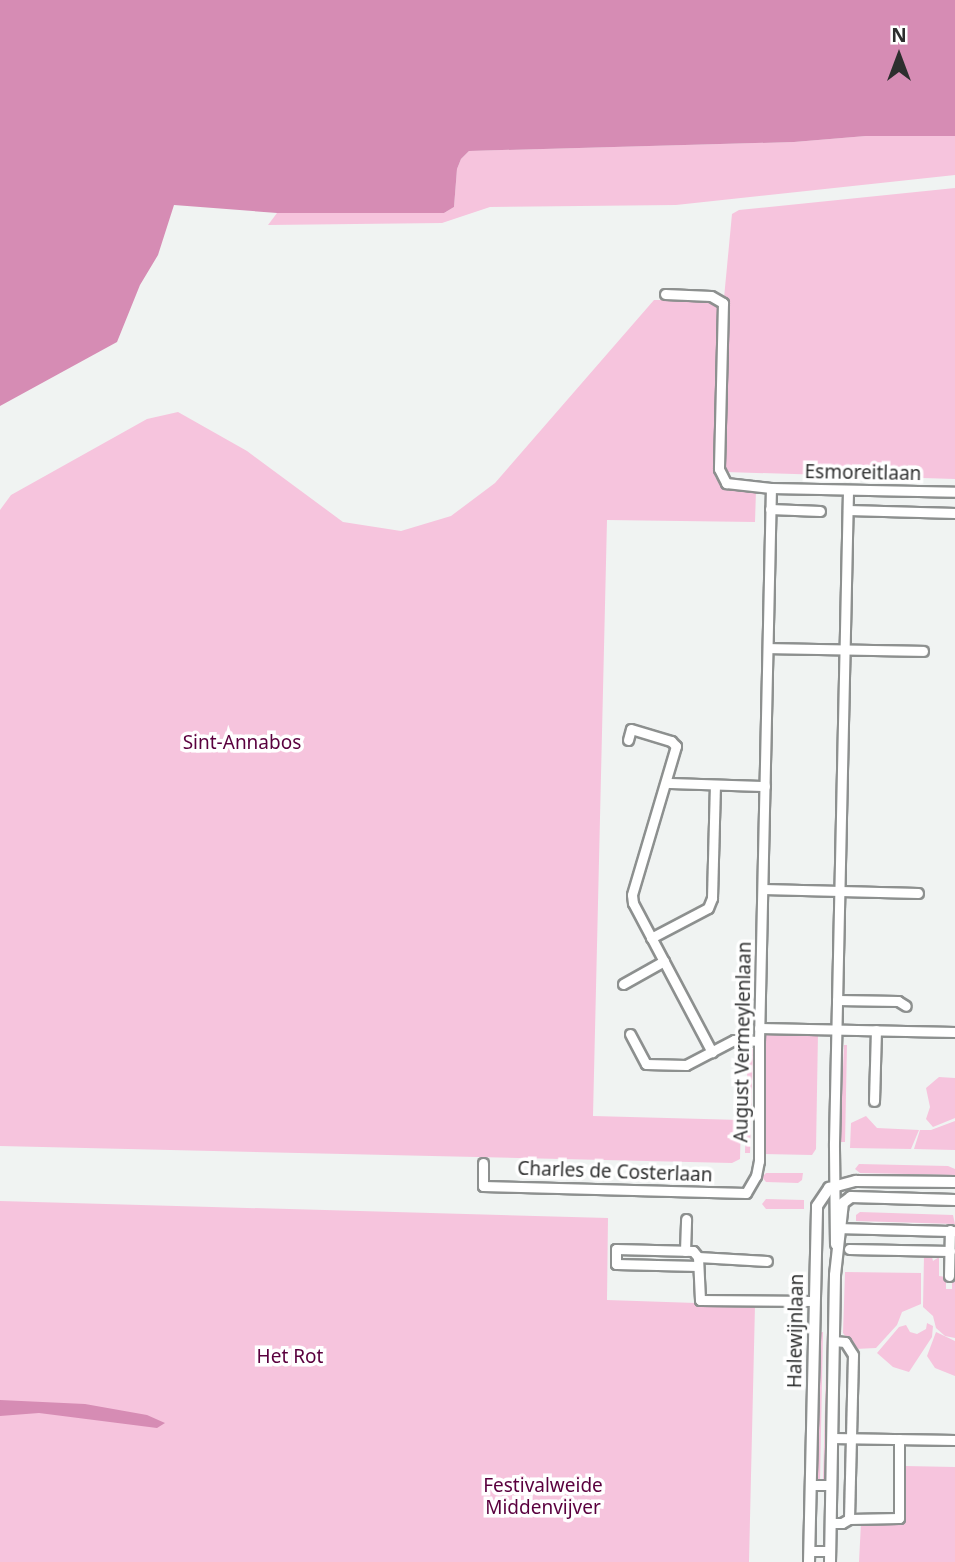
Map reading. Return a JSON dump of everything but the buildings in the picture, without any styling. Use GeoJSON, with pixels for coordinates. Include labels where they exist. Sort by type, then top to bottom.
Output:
{"type":"FeatureCollection","features":[{"type":"Feature","properties":{"kind":"main road"},"geometry":{"type":"LineString","coordinates":[[834,1188],[856,1181],[954,1182]]}},
{"type":"Feature","properties":{"kind":"main road","name":"Halewijnlaan"},"geometry":{"type":"LineString","coordinates":[[809,1556],[817,1206],[822,1196],[834,1188]]}},
{"type":"Feature","properties":{"kind":"main road"},"geometry":{"type":"LineString","coordinates":[[837,1230],[843,1203],[851,1197],[955,1200]]}},
{"type":"Feature","properties":{"kind":"main road","name":"Halewijnlaan"},"geometry":{"type":"LineString","coordinates":[[830,1556],[837,1230]]}},
{"type":"Feature","properties":{"kind":"street","name":"Esmoreitlaan"},"geometry":{"type":"LineString","coordinates":[[665,294],[711,296],[723,303],[719,474],[731,485],[955,492]]}},
{"type":"Feature","properties":{"kind":"street","name":"August Vermeylenlaan"},"geometry":{"type":"LineString","coordinates":[[746,1193],[756,1176],[760,1161],[759,1028],[771,488]]}},
{"type":"Feature","properties":{"kind":"street"},"geometry":{"type":"LineString","coordinates":[[837,1230],[834,1188],[836,1030],[848,490]]}},
{"type":"Feature","properties":{"kind":"street","name":"Esmoreitlaan"},"geometry":{"type":"LineString","coordinates":[[771,509],[821,511]]}},
{"type":"Feature","properties":{"kind":"street","name":"Esmoreitlaan"},"geometry":{"type":"LineString","coordinates":[[848,510],[955,513]]}},
{"type":"Feature","properties":{"kind":"street"},"geometry":{"type":"LineString","coordinates":[[768,648],[923,651]]}},
{"type":"Feature","properties":{"kind":"street"},"geometry":{"type":"LineString","coordinates":[[628,740],[631,729],[674,743],[677,750],[632,895],[633,903],[712,1052]]}},
{"type":"Feature","properties":{"kind":"street"},"geometry":{"type":"LineString","coordinates":[[667,783],[765,786]]}},
{"type":"Feature","properties":{"kind":"street"},"geometry":{"type":"LineString","coordinates":[[651,938],[708,908],[712,898],[715,785]]}},
{"type":"Feature","properties":{"kind":"street"},"geometry":{"type":"LineString","coordinates":[[763,889],[918,893]]}},
{"type":"Feature","properties":{"kind":"street"},"geometry":{"type":"LineString","coordinates":[[623,984],[664,961]]}},
{"type":"Feature","properties":{"kind":"street"},"geometry":{"type":"LineString","coordinates":[[837,1000],[898,1001],[906,1006]]}},
{"type":"Feature","properties":{"kind":"street"},"geometry":{"type":"LineString","coordinates":[[759,1028],[955,1032]]}},
{"type":"Feature","properties":{"kind":"street"},"geometry":{"type":"LineString","coordinates":[[874,1101],[876,1030]]}},
{"type":"Feature","properties":{"kind":"street"},"geometry":{"type":"LineString","coordinates":[[630,1034],[646,1064],[686,1065],[734,1040],[759,1041]]}},
{"type":"Feature","properties":{"kind":"street","name":"Charles de Costerlaan"},"geometry":{"type":"LineString","coordinates":[[483,1163],[483,1186],[746,1193]]}},
{"type":"Feature","properties":{"kind":"street"},"geometry":{"type":"LineString","coordinates":[[834,1188],[842,1197],[851,1197]]}},
{"type":"Feature","properties":{"kind":"street"},"geometry":{"type":"LineString","coordinates":[[685,1251],[686,1219]]}},
{"type":"Feature","properties":{"kind":"street"},"geometry":{"type":"LineString","coordinates":[[815,1236],[821,1229],[953,1231],[949,1276]]}},
{"type":"Feature","properties":{"kind":"street"},"geometry":{"type":"LineString","coordinates":[[768,1261],[698,1261],[616,1264],[616,1249],[693,1251],[698,1261],[699,1300],[814,1301]]}},
{"type":"Feature","properties":{"kind":"street"},"geometry":{"type":"LineString","coordinates":[[849,1249],[950,1251]]}},
{"type":"Feature","properties":{"kind":"street","name":"Halewijnlaan"},"geometry":{"type":"LineString","coordinates":[[834,1341],[845,1342],[853,1354],[849,1519]]}},
{"type":"Feature","properties":{"kind":"street"},"geometry":{"type":"LineString","coordinates":[[832,1438],[955,1440]]}},
{"type":"Feature","properties":{"kind":"street"},"geometry":{"type":"LineString","coordinates":[[830,1523],[849,1519],[899,1518],[899,1439]]}},
{"type":"Feature","properties":{"kind":"street"},"geometry":{"type":"LineString","coordinates":[[810,1485],[831,1485]]}},
{"type":"Feature","properties":{"kind":"street"},"geometry":{"type":"LineString","coordinates":[[809,1556],[830,1556]]}},
{"type":"Feature","properties":{"kind":"green space"},"geometry":{"type":"Polygon","coordinates":[[[866,136],[955,136],[955,175],[676,205],[490,207],[442,223],[268,225],[277,213],[444,213],[454,207],[457,169],[461,159],[469,151],[794,142],[866,136]]]}},
{"type":"Feature","properties":{"kind":"green space"},"geometry":{"type":"Polygon","coordinates":[[[955,188],[955,479],[726,472],[723,468],[724,298],[732,214],[739,210],[955,188]]]}},
{"type":"Feature","properties":{"kind":"green space","name":"Sint-Annabos"},"geometry":{"type":"Polygon","coordinates":[[[654,300],[709,300],[718,306],[715,477],[726,489],[756,490],[755,522],[607,520],[593,1116],[741,1120],[740,1159],[732,1163],[0,1146],[0,510],[11,495],[147,419],[178,412],[247,451],[343,522],[401,531],[451,516],[495,483],[654,300]]]}},
{"type":"Feature","properties":{"kind":"green space"},"geometry":{"type":"Polygon","coordinates":[[[765,1033],[818,1033],[816,1149],[812,1155],[763,1154],[765,1033]]]}},
{"type":"Feature","properties":{"kind":"green space"},"geometry":{"type":"Polygon","coordinates":[[[748,1044],[753,1049],[750,1153],[745,1153],[748,1044]]]}},
{"type":"Feature","properties":{"kind":"green space"},"geometry":{"type":"Polygon","coordinates":[[[844,1045],[847,1045],[845,1142],[840,1142],[844,1045]]]}},
{"type":"Feature","properties":{"kind":"green space"},"geometry":{"type":"Polygon","coordinates":[[[939,1077],[955,1078],[955,1118],[933,1127],[926,1119],[930,1107],[926,1088],[939,1077]]]}},
{"type":"Feature","properties":{"kind":"green space"},"geometry":{"type":"Polygon","coordinates":[[[866,1116],[877,1128],[919,1130],[911,1149],[850,1148],[851,1123],[866,1116]]]}},
{"type":"Feature","properties":{"kind":"green space"},"geometry":{"type":"Polygon","coordinates":[[[955,1121],[955,1150],[914,1149],[920,1130],[931,1130],[955,1121]]]}},
{"type":"Feature","properties":{"kind":"green space"},"geometry":{"type":"Polygon","coordinates":[[[859,1164],[948,1166],[955,1169],[955,1175],[860,1173],[855,1169],[859,1164]]]}},
{"type":"Feature","properties":{"kind":"green space"},"geometry":{"type":"Polygon","coordinates":[[[766,1173],[803,1173],[802,1180],[798,1183],[766,1182],[762,1177],[766,1173]]]}},
{"type":"Feature","properties":{"kind":"green space"},"geometry":{"type":"Polygon","coordinates":[[[766,1199],[804,1200],[804,1209],[766,1209],[762,1204],[766,1199]]]}},
{"type":"Feature","properties":{"kind":"green space","name":"Het Rot"},"geometry":{"type":"Polygon","coordinates":[[[0,1201],[608,1218],[607,1300],[755,1305],[749,1562],[0,1562],[0,1201]]]}},
{"type":"Feature","properties":{"kind":"green space"},"geometry":{"type":"Polygon","coordinates":[[[860,1212],[953,1215],[955,1224],[856,1221],[856,1215],[860,1212]]]}},
{"type":"Feature","properties":{"kind":"green space"},"geometry":{"type":"Polygon","coordinates":[[[924,1256],[932,1257],[933,1261],[939,1257],[939,1276],[946,1277],[946,1289],[952,1289],[952,1277],[955,1279],[955,1338],[945,1336],[936,1328],[933,1316],[923,1307],[924,1256]]]}},
{"type":"Feature","properties":{"kind":"green space"},"geometry":{"type":"Polygon","coordinates":[[[845,1272],[921,1273],[921,1304],[902,1312],[897,1325],[876,1348],[855,1349],[843,1333],[845,1272]]]}},
{"type":"Feature","properties":{"kind":"green space"},"geometry":{"type":"Polygon","coordinates":[[[927,1323],[933,1326],[932,1337],[909,1372],[893,1367],[877,1353],[899,1327],[906,1325],[910,1332],[917,1334],[926,1329],[927,1323]]]}},
{"type":"Feature","properties":{"kind":"green space"},"geometry":{"type":"Polygon","coordinates":[[[823,1332],[820,1481],[816,1480],[817,1333],[823,1332]]]}},
{"type":"Feature","properties":{"kind":"green space"},"geometry":{"type":"Polygon","coordinates":[[[827,1332],[830,1332],[827,1480],[823,1481],[827,1332]]]}},
{"type":"Feature","properties":{"kind":"green space"},"geometry":{"type":"Polygon","coordinates":[[[936,1332],[955,1341],[955,1376],[935,1368],[927,1356],[936,1332]]]}},
{"type":"Feature","properties":{"kind":"green space"},"geometry":{"type":"Polygon","coordinates":[[[905,1466],[955,1467],[955,1562],[859,1562],[861,1523],[903,1523],[905,1466]]]}},
{"type":"Feature","properties":{"kind":"shaded area"},"geometry":{"type":"Polygon","coordinates":[[[0,0],[955,0],[955,136],[866,136],[794,142],[469,151],[461,159],[457,169],[454,207],[444,213],[277,213],[174,205],[158,255],[140,285],[117,342],[0,406],[0,0]]]}},
{"type":"Feature","properties":{"kind":"shaded area"},"geometry":{"type":"Polygon","coordinates":[[[0,1400],[85,1404],[147,1415],[165,1423],[157,1428],[39,1413],[0,1416],[0,1400]]]}},
{"type":"Feature","properties":{"kind":"park label","name":"Festivalweide Middenvijver"},"geometry":{"type":"Point","coordinates":[543,1497]}}]}
